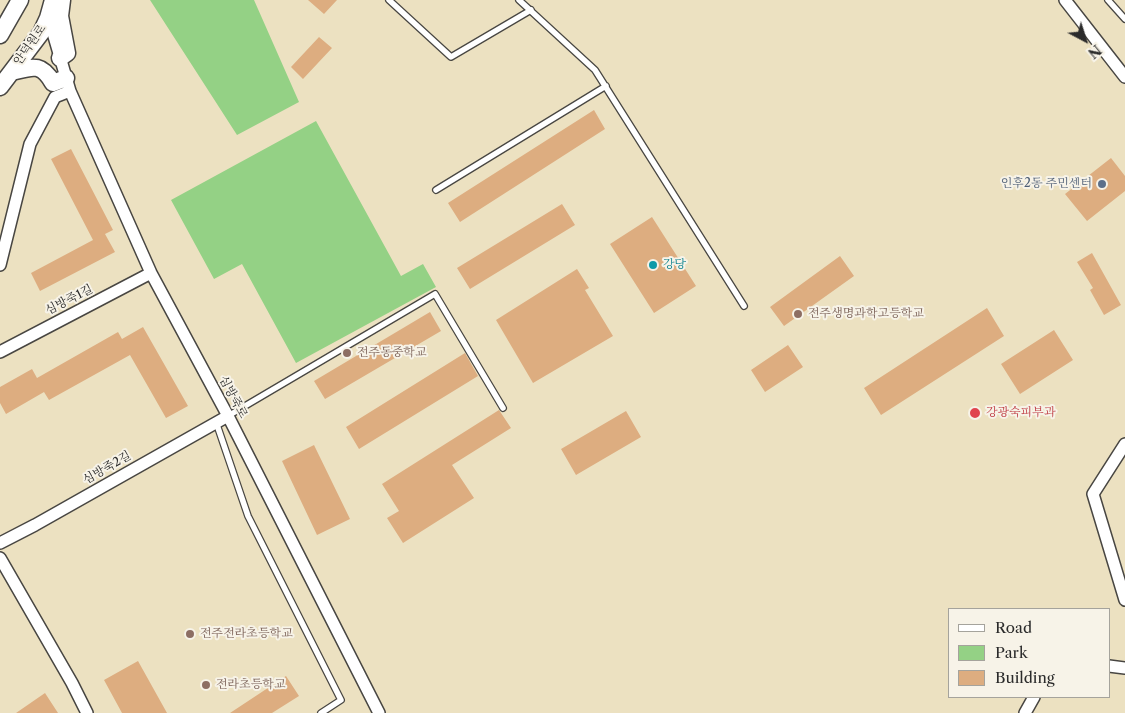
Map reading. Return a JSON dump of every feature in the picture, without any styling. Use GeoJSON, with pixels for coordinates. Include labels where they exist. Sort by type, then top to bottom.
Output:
{"type":"FeatureCollection","features":[{"type":"Feature","properties":{"kind":"street"},"geometry":{"type":"LineString","coordinates":[[0,35],[20,0]]}},
{"type":"Feature","properties":{"kind":"street","name":"심방죽로"},"geometry":{"type":"LineString","coordinates":[[45,0],[48,18],[68,84],[151,273],[228,416],[379,713]]}},
{"type":"Feature","properties":{"kind":"street","name":"안덕원로"},"geometry":{"type":"LineString","coordinates":[[0,87],[41,33],[53,0]]}},
{"type":"Feature","properties":{"kind":"street"},"geometry":{"type":"LineString","coordinates":[[60,58],[67,52],[60,16],[62,0]]}},
{"type":"Feature","properties":{"kind":"street"},"geometry":{"type":"LineString","coordinates":[[1065,0],[1125,77]]}},
{"type":"Feature","properties":{"kind":"street"},"geometry":{"type":"LineString","coordinates":[[12,72],[33,66],[47,73],[53,83],[68,84]]}},
{"type":"Feature","properties":{"kind":"street"},"geometry":{"type":"LineString","coordinates":[[0,265],[30,144],[55,97],[68,84]]}},
{"type":"Feature","properties":{"kind":"street","name":"심방죽1길"},"geometry":{"type":"LineString","coordinates":[[0,352],[151,273]]}},
{"type":"Feature","properties":{"kind":"street","name":"심방죽2길"},"geometry":{"type":"LineString","coordinates":[[0,543],[228,416]]}},
{"type":"Feature","properties":{"kind":"street"},"geometry":{"type":"LineString","coordinates":[[1125,444],[1093,494],[1125,600]]}},
{"type":"Feature","properties":{"kind":"street"},"geometry":{"type":"LineString","coordinates":[[0,558],[72,683],[87,713]]}},
{"type":"Feature","properties":{"kind":"street"},"geometry":{"type":"LineString","coordinates":[[1110,666],[1125,668]]}},
{"type":"Feature","properties":{"kind":"street"},"geometry":{"type":"LineString","coordinates":[[1025,713],[1033,698]]}},
{"type":"Feature","properties":{"kind":"lane"},"geometry":{"type":"LineString","coordinates":[[389,0],[451,57],[531,10]]}},
{"type":"Feature","properties":{"kind":"lane"},"geometry":{"type":"LineString","coordinates":[[519,0],[595,70],[744,306]]}},
{"type":"Feature","properties":{"kind":"lane"},"geometry":{"type":"LineString","coordinates":[[1108,0],[1125,19]]}},
{"type":"Feature","properties":{"kind":"lane"},"geometry":{"type":"LineString","coordinates":[[436,190],[606,86]]}},
{"type":"Feature","properties":{"kind":"lane"},"geometry":{"type":"LineString","coordinates":[[228,416],[435,294],[503,408]]}},
{"type":"Feature","properties":{"kind":"lane"},"geometry":{"type":"LineString","coordinates":[[216,422],[248,516],[341,700],[321,713]]}},
{"type":"Feature","properties":{"kind":"green space"},"geometry":{"type":"Polygon","coordinates":[[[150,0],[254,0],[299,102],[237,135],[150,0]]]}},
{"type":"Feature","properties":{"kind":"green space"},"geometry":{"type":"Polygon","coordinates":[[[316,121],[401,276],[423,264],[436,287],[296,363],[242,264],[214,279],[171,200],[316,121]]]}},
{"type":"Feature","properties":{"kind":"building"},"geometry":{"type":"Polygon","coordinates":[[[308,0],[337,0],[324,14],[308,0]]]}},
{"type":"Feature","properties":{"kind":"building"},"geometry":{"type":"Polygon","coordinates":[[[319,37],[332,48],[303,79],[291,67],[319,37]]]}},
{"type":"Feature","properties":{"kind":"building"},"geometry":{"type":"Polygon","coordinates":[[[594,110],[605,129],[460,222],[448,203],[594,110]]]}},
{"type":"Feature","properties":{"kind":"building"},"geometry":{"type":"Polygon","coordinates":[[[71,149],[113,230],[105,234],[115,252],[40,291],[31,273],[93,240],[51,159],[71,149]]]}},
{"type":"Feature","properties":{"kind":"building","name":"인후2동 주민센터"},"geometry":{"type":"Polygon","coordinates":[[[1111,158],[1125,176],[1125,191],[1087,221],[1065,194],[1111,158]]]}},
{"type":"Feature","properties":{"kind":"building"},"geometry":{"type":"Polygon","coordinates":[[[562,204],[575,225],[470,289],[457,268],[562,204]]]}},
{"type":"Feature","properties":{"kind":"building","name":"강당"},"geometry":{"type":"Polygon","coordinates":[[[652,217],[696,286],[654,313],[610,244],[652,217]]]}},
{"type":"Feature","properties":{"kind":"building"},"geometry":{"type":"Polygon","coordinates":[[[1092,253],[1121,305],[1104,315],[1090,290],[1093,288],[1077,262],[1092,253]]]}},
{"type":"Feature","properties":{"kind":"building"},"geometry":{"type":"Polygon","coordinates":[[[840,256],[854,276],[784,326],[770,307],[840,256]]]}},
{"type":"Feature","properties":{"kind":"building"},"geometry":{"type":"Polygon","coordinates":[[[577,269],[589,288],[585,290],[613,336],[533,383],[496,320],[577,269]]]}},
{"type":"Feature","properties":{"kind":"building"},"geometry":{"type":"Polygon","coordinates":[[[987,308],[1004,336],[881,415],[864,388],[987,308]]]}},
{"type":"Feature","properties":{"kind":"building"},"geometry":{"type":"Polygon","coordinates":[[[430,312],[441,331],[325,399],[314,381],[430,312]]]}},
{"type":"Feature","properties":{"kind":"building"},"geometry":{"type":"Polygon","coordinates":[[[143,327],[188,406],[166,418],[130,355],[49,400],[44,392],[6,414],[0,403],[0,387],[32,369],[37,378],[118,332],[122,339],[143,327]]]}},
{"type":"Feature","properties":{"kind":"building"},"geometry":{"type":"Polygon","coordinates":[[[1054,330],[1073,360],[1020,394],[1001,364],[1054,330]]]}},
{"type":"Feature","properties":{"kind":"building"},"geometry":{"type":"Polygon","coordinates":[[[788,345],[803,367],[765,392],[751,370],[788,345]]]}},
{"type":"Feature","properties":{"kind":"building"},"geometry":{"type":"Polygon","coordinates":[[[465,353],[478,376],[359,449],[346,427],[465,353]]]}},
{"type":"Feature","properties":{"kind":"building"},"geometry":{"type":"Polygon","coordinates":[[[499,410],[511,428],[452,465],[474,498],[403,543],[387,518],[399,511],[382,484],[499,410]]]}},
{"type":"Feature","properties":{"kind":"building"},"geometry":{"type":"Polygon","coordinates":[[[626,411],[641,437],[576,475],[561,449],[626,411]]]}},
{"type":"Feature","properties":{"kind":"building"},"geometry":{"type":"Polygon","coordinates":[[[314,445],[350,519],[317,535],[282,461],[314,445]]]}},
{"type":"Feature","properties":{"kind":"building"},"geometry":{"type":"Polygon","coordinates":[[[138,661],[167,713],[122,713],[104,680],[138,661]]]}},
{"type":"Feature","properties":{"kind":"building"},"geometry":{"type":"Polygon","coordinates":[[[286,676],[299,696],[272,713],[230,713],[286,676]]]}},
{"type":"Feature","properties":{"kind":"building"},"geometry":{"type":"Polygon","coordinates":[[[45,693],[58,713],[16,713],[45,693]]]}},
{"type":"Feature","properties":{"kind":"place","name":"인후2동 주민센터"},"geometry":{"type":"Point","coordinates":[1102,184]}},
{"type":"Feature","properties":{"kind":"place","name":"강당"},"geometry":{"type":"Point","coordinates":[653,265]}},
{"type":"Feature","properties":{"kind":"place","name":"전주생명과학고등학교"},"geometry":{"type":"Point","coordinates":[798,314]}},
{"type":"Feature","properties":{"kind":"place","name":"전주동중학교"},"geometry":{"type":"Point","coordinates":[347,353]}},
{"type":"Feature","properties":{"kind":"place","name":"강광숙피부과"},"geometry":{"type":"Point","coordinates":[975,413]}},
{"type":"Feature","properties":{"kind":"place","name":"전주전라초등학교"},"geometry":{"type":"Point","coordinates":[190,634]}},
{"type":"Feature","properties":{"kind":"place","name":"전라초등학교"},"geometry":{"type":"Point","coordinates":[206,685]}}]}
